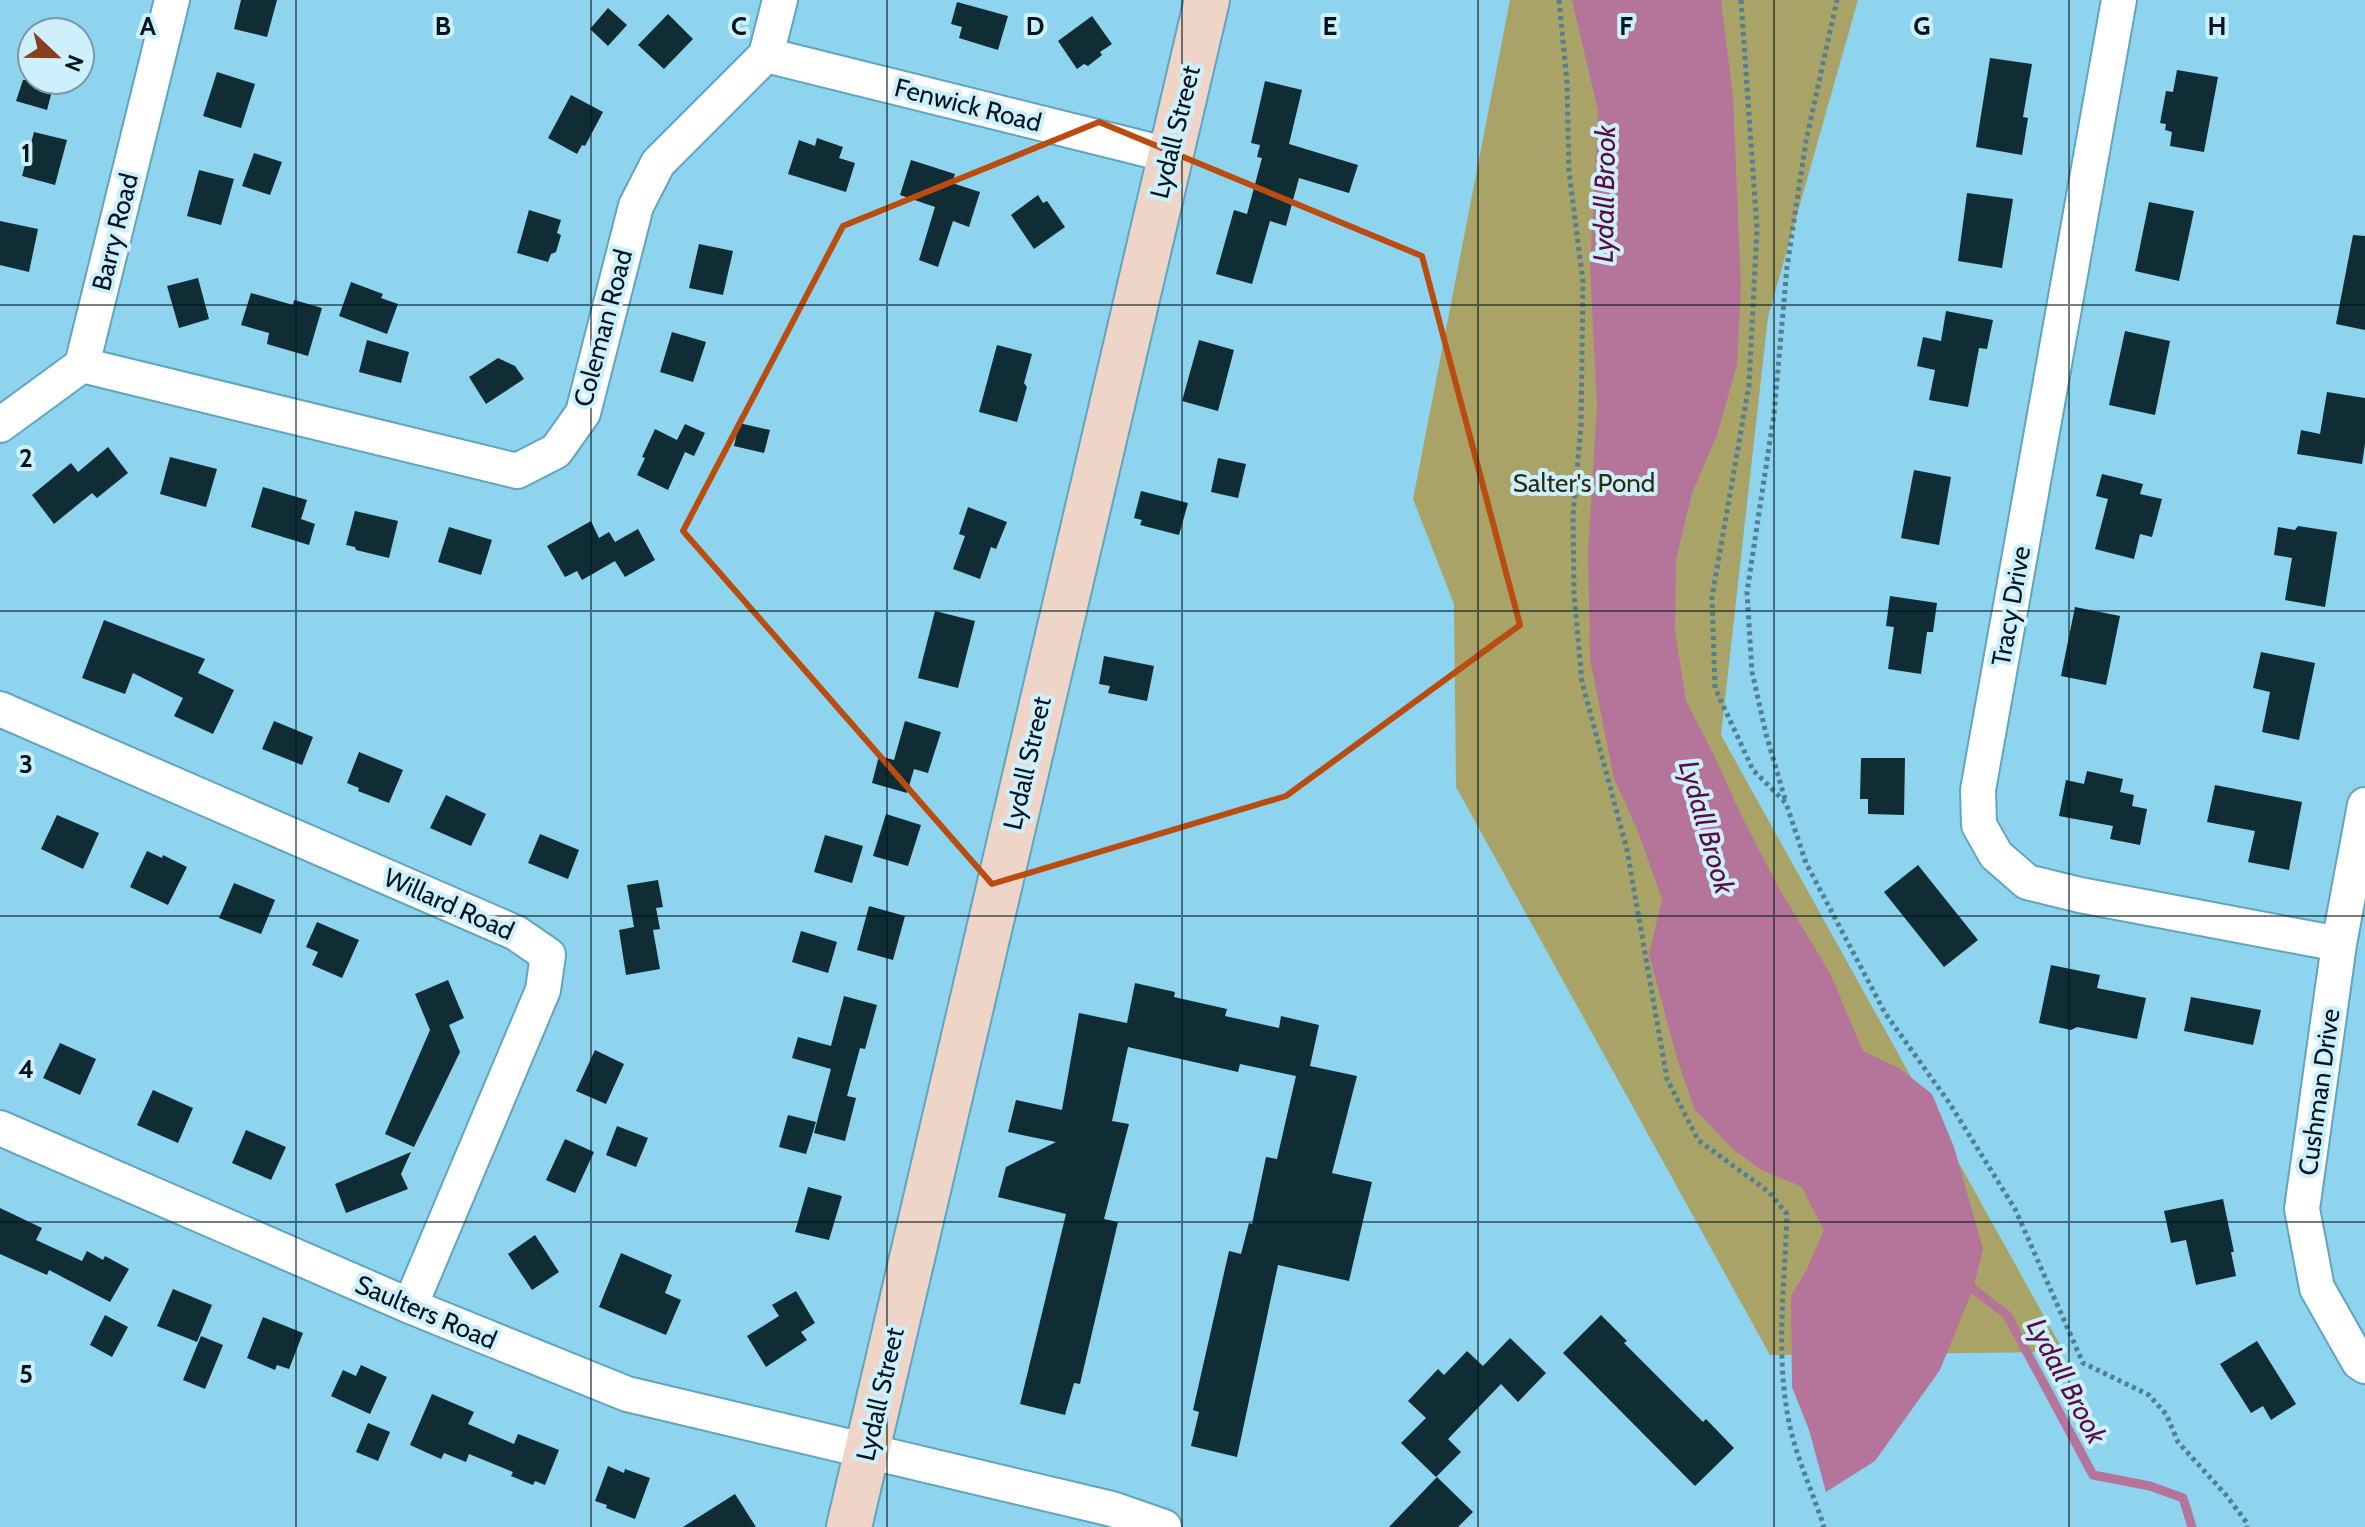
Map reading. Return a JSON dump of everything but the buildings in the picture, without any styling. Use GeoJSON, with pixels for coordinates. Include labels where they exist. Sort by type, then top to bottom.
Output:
{"type":"FeatureCollection","features":[{"type":"Feature","properties":{"kind":"street","name":"Barry Road"},"geometry":{"type":"LineString","coordinates":[[82,365],[172,0]]}},
{"type":"Feature","properties":{"kind":"street"},"geometry":{"type":"LineString","coordinates":[[766,55],[780,0]]}},
{"type":"Feature","properties":{"kind":"street","name":"Lydall Street"},"geometry":{"type":"LineString","coordinates":[[849,1527],[1207,0]]}},
{"type":"Feature","properties":{"kind":"street","name":"Tracy Drive"},"geometry":{"type":"LineString","coordinates":[[2119,0],[1978,790],[1979,825],[1996,855],[2027,882],[2080,895],[2339,944]]}},
{"type":"Feature","properties":{"kind":"street","name":"Coleman Road"},"geometry":{"type":"LineString","coordinates":[[82,365],[517,471],[556,451],[583,413],[636,206],[658,163],[766,55]]}},
{"type":"Feature","properties":{"kind":"street","name":"Fenwick Road"},"geometry":{"type":"LineString","coordinates":[[766,55],[1169,155]]}},
{"type":"Feature","properties":{"kind":"street"},"geometry":{"type":"LineString","coordinates":[[0,425],[82,365]]}},
{"type":"Feature","properties":{"kind":"street","name":"Willard Road"},"geometry":{"type":"LineString","coordinates":[[0,709],[516,933],[548,955],[543,990],[410,1306]]}},
{"type":"Feature","properties":{"kind":"street","name":"Cushman Drive"},"geometry":{"type":"LineString","coordinates":[[2365,805],[2339,944],[2302,1209],[2317,1288],[2359,1362],[2365,1366]]}},
{"type":"Feature","properties":{"kind":"street","name":"Saulters Road"},"geometry":{"type":"LineString","coordinates":[[0,1128],[410,1306],[627,1394],[1112,1509],[1164,1527]]}},
{"type":"Feature","properties":{"kind":"path"},"geometry":{"type":"LineString","coordinates":[[1559,0],[1567,82],[1569,172],[1583,282],[1581,426],[1573,515],[1574,594],[1582,682],[1627,850],[1667,1079],[1698,1140],[1769,1192],[1787,1214],[1781,1323],[1782,1383],[1789,1426],[1824,1527]]}},
{"type":"Feature","properties":{"kind":"path"},"geometry":{"type":"LineString","coordinates":[[1741,0],[1757,229],[1749,385],[1712,597],[1715,688],[1753,770],[1786,803]]}},
{"type":"Feature","properties":{"kind":"path"},"geometry":{"type":"LineString","coordinates":[[1837,0],[1806,141],[1789,251],[1774,414],[1747,592],[1752,672],[1766,734],[1806,863],[1885,1013],[1950,1104],[2015,1209],[2083,1363],[2149,1395],[2166,1414],[2178,1442],[2226,1495],[2247,1527]]}},
{"type":"Feature","properties":{"kind":"highlighted area"},"geometry":{"type":"Polygon","coordinates":[[[1099,122],[1422,256],[1520,625],[1286,796],[992,884],[683,531],[843,226],[1099,122]]]}},
{"type":"Feature","properties":{"kind":"green space","name":"Salter's Pond"},"geometry":{"type":"Polygon","coordinates":[[[1510,0],[1858,0],[1768,317],[1721,735],[2064,1352],[1770,1355],[1456,787],[1454,604],[1413,499],[1510,0]]]}},
{"type":"Feature","properties":{"kind":"water","name":"Salter's Pond"},"geometry":{"type":"Polygon","coordinates":[[[1572,0],[1721,0],[1733,97],[1741,286],[1737,365],[1717,435],[1692,493],[1676,560],[1675,631],[1686,701],[1780,890],[1830,973],[1863,1051],[1899,1068],[1932,1094],[1954,1147],[1983,1249],[1973,1289],[1940,1370],[1875,1461],[1826,1492],[1809,1430],[1792,1387],[1791,1296],[1824,1230],[1801,1186],[1763,1171],[1735,1151],[1695,1110],[1678,1062],[1649,954],[1662,899],[1637,829],[1614,779],[1590,659],[1588,552],[1597,406],[1590,268],[1598,111],[1572,0]]]}},
{"type":"Feature","properties":{"kind":"waterway","name":"Lydall Brook"},"geometry":{"type":"LineString","coordinates":[[1966,1279],[1973,1289],[2007,1315],[2093,1475],[2150,1486],[2183,1498],[2192,1527]]}}]}
